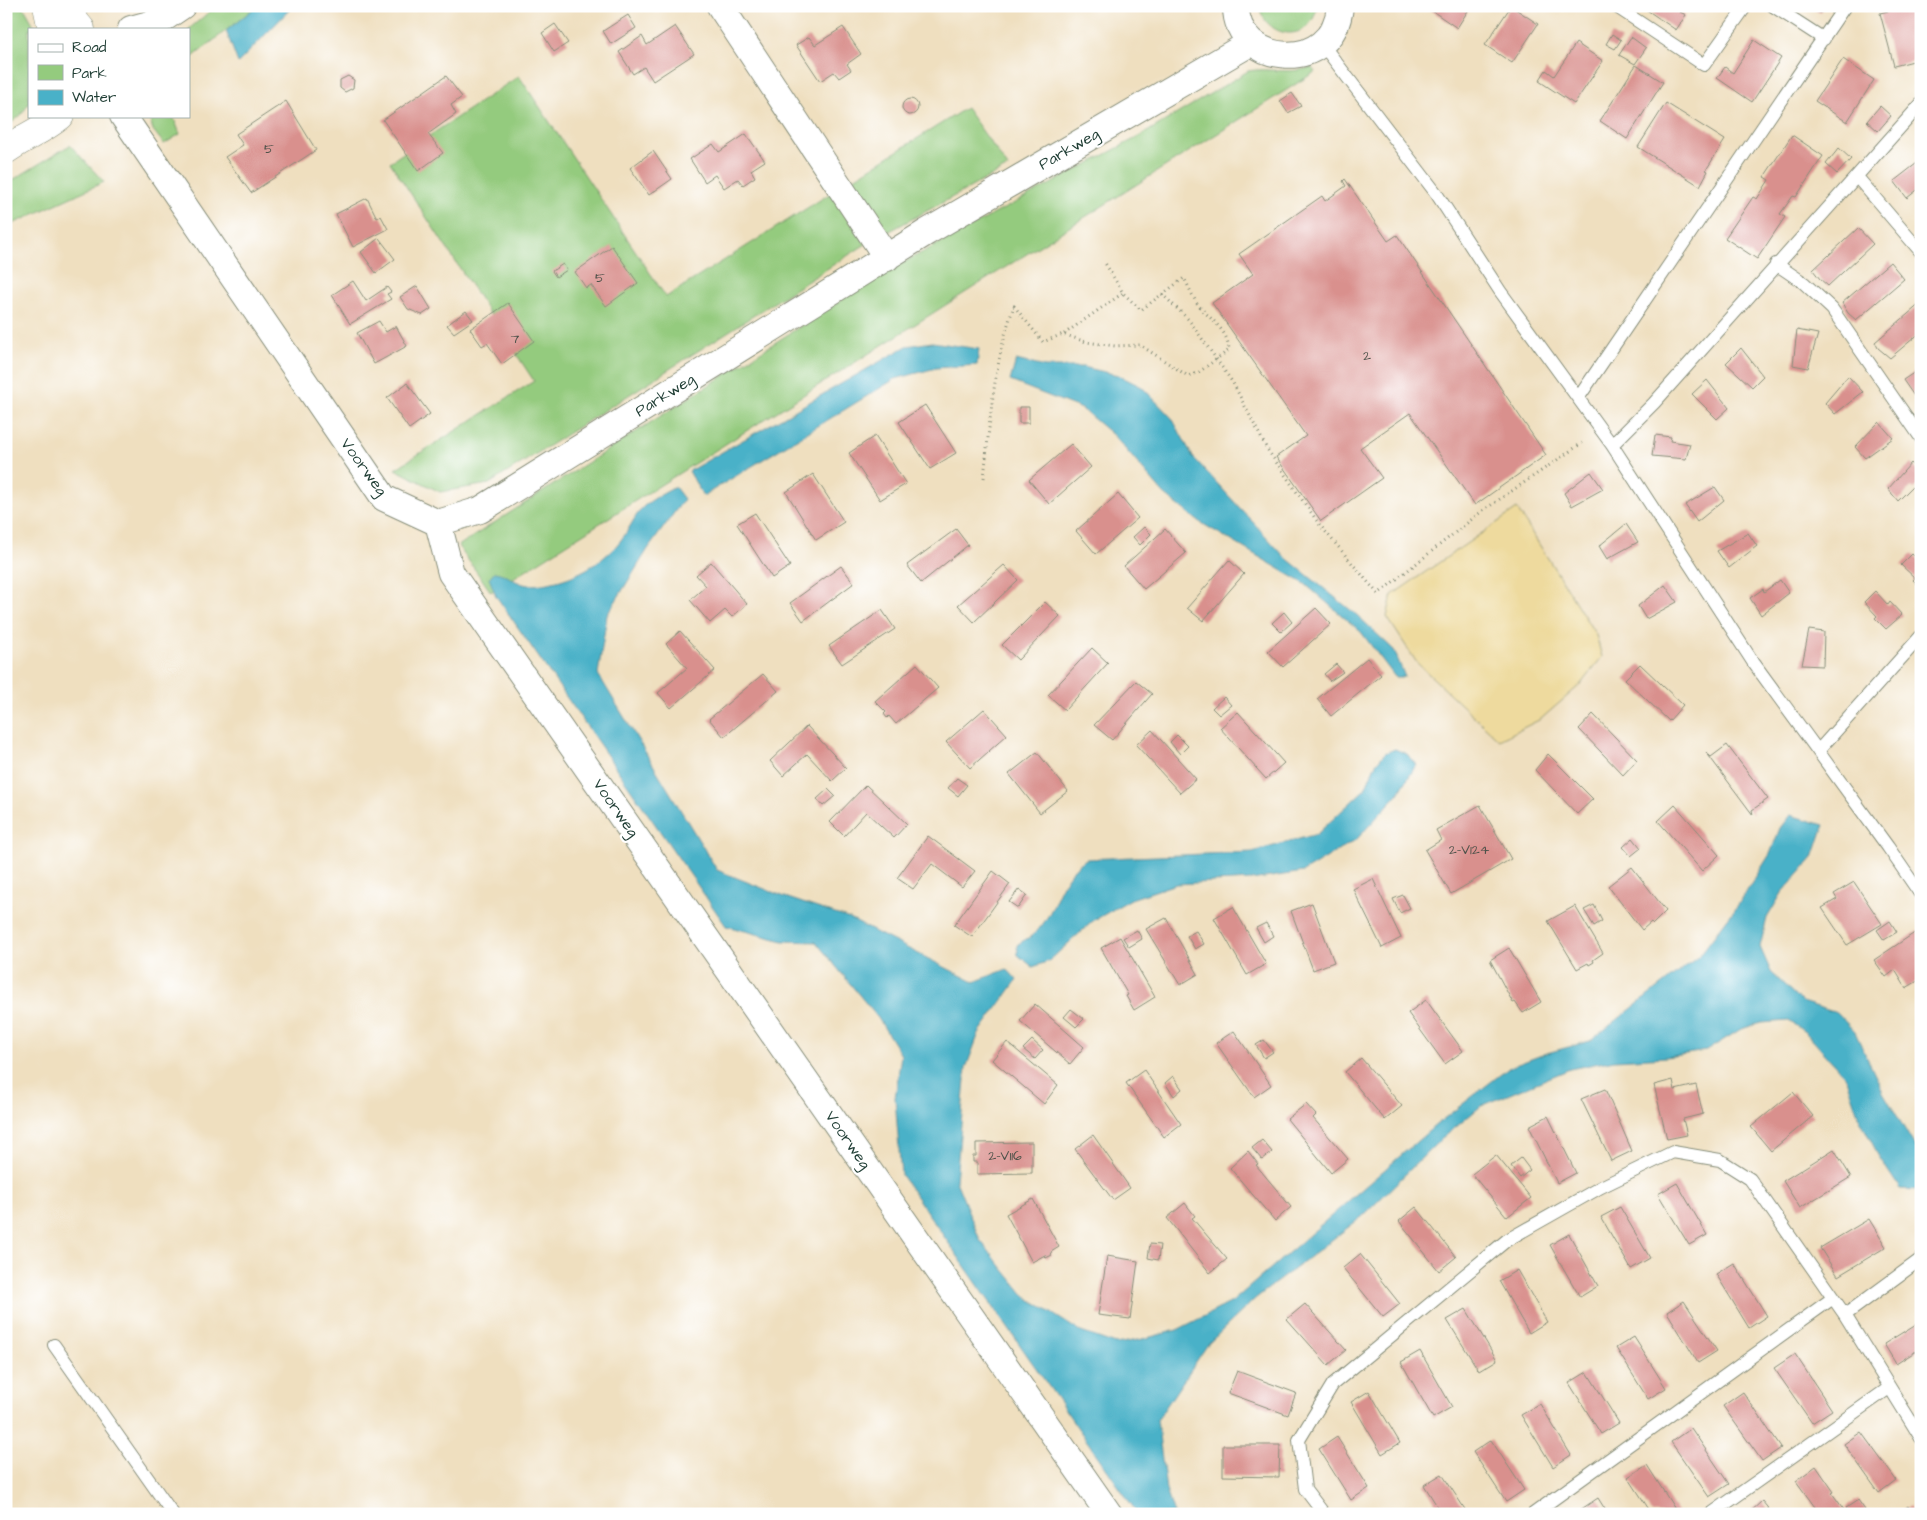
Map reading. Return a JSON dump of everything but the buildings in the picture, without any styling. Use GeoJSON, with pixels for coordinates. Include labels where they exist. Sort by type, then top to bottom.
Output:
{"type":"FeatureCollection","features":[{"type":"Feature","properties":{"kind":"street"},"geometry":{"type":"LineString","coordinates":[[47,6],[52,28]]}},
{"type":"Feature","properties":{"kind":"street"},"geometry":{"type":"LineString","coordinates":[[62,6],[80,28]]}},
{"type":"Feature","properties":{"kind":"street"},"geometry":{"type":"LineString","coordinates":[[138,28],[159,25],[182,6]]}},
{"type":"Feature","properties":{"kind":"street"},"geometry":{"type":"LineString","coordinates":[[720,6],[888,258]]}},
{"type":"Feature","properties":{"kind":"street"},"geometry":{"type":"LineString","coordinates":[[1236,6],[1242,28],[1252,42],[1279,56],[1295,56],[1309,52],[1322,44],[1333,31],[1339,16],[1340,6]]}},
{"type":"Feature","properties":{"kind":"street","name":"Parkweg"},"geometry":{"type":"LineString","coordinates":[[438,523],[480,510],[927,232],[1252,42]]}},
{"type":"Feature","properties":{"kind":"street"},"geometry":{"type":"LineString","coordinates":[[14,144],[35,118]]}},
{"type":"Feature","properties":{"kind":"street"},"geometry":{"type":"LineString","coordinates":[[14,144],[45,128],[58,118]]}},
{"type":"Feature","properties":{"kind":"street","name":"Voorweg"},"geometry":{"type":"LineString","coordinates":[[124,118],[384,498],[438,523],[451,573],[1109,1514]]}},
{"type":"Feature","properties":{"kind":"lane"},"geometry":{"type":"LineString","coordinates":[[1615,6],[1704,66],[1746,6]]}},
{"type":"Feature","properties":{"kind":"lane"},"geometry":{"type":"LineString","coordinates":[[1773,6],[1824,39]]}},
{"type":"Feature","properties":{"kind":"lane"},"geometry":{"type":"LineString","coordinates":[[1579,397],[1845,6]]}},
{"type":"Feature","properties":{"kind":"lane"},"geometry":{"type":"LineString","coordinates":[[1322,44],[1436,193],[1500,291],[1579,397],[1612,445],[1753,662],[1921,895]]}},
{"type":"Feature","properties":{"kind":"lane"},"geometry":{"type":"LineString","coordinates":[[1612,445],[1654,402],[1921,104]]}},
{"type":"Feature","properties":{"kind":"lane"},"geometry":{"type":"LineString","coordinates":[[1857,177],[1921,252]]}},
{"type":"Feature","properties":{"kind":"lane"},"geometry":{"type":"LineString","coordinates":[[1776,264],[1804,283],[1832,309],[1921,438]]}},
{"type":"Feature","properties":{"kind":"lane"},"geometry":{"type":"LineString","coordinates":[[1818,751],[1921,636]]}},
{"type":"Feature","properties":{"kind":"lane"},"geometry":{"type":"LineString","coordinates":[[1324,1514],[1305,1489],[1298,1440],[1333,1384],[1507,1240],[1601,1187],[1674,1152],[1720,1160],[1750,1179],[1845,1315],[1921,1438]]}},
{"type":"Feature","properties":{"kind":"lane"},"geometry":{"type":"LineString","coordinates":[[1845,1315],[1921,1258]]}},
{"type":"Feature","properties":{"kind":"lane"},"geometry":{"type":"LineString","coordinates":[[1533,1514],[1833,1298]]}},
{"type":"Feature","properties":{"kind":"lane"},"geometry":{"type":"LineString","coordinates":[[54,1345],[173,1514]]}},
{"type":"Feature","properties":{"kind":"lane"},"geometry":{"type":"LineString","coordinates":[[1711,1514],[1889,1388]]}},
{"type":"Feature","properties":{"kind":"path"},"geometry":{"type":"LineString","coordinates":[[1063,334],[1086,342],[1115,346],[1140,345],[1188,376],[1199,372],[1229,350],[1228,342],[1215,320],[1199,305],[1184,278],[1141,310],[1123,293],[1104,263]]}},
{"type":"Feature","properties":{"kind":"path"},"geometry":{"type":"LineString","coordinates":[[984,478],[992,388],[1002,338],[1014,306],[1043,342],[1063,334],[1123,293]]}},
{"type":"Feature","properties":{"kind":"path"},"geometry":{"type":"LineString","coordinates":[[1162,294],[1189,320],[1233,383],[1267,449],[1319,524],[1378,594],[1481,512],[1601,430]]}},
{"type":"Feature","properties":{"kind":"green space"},"geometry":{"type":"Polygon","coordinates":[[[6,6],[23,6],[35,28],[28,28],[28,104],[21,115],[6,127],[6,6]]]}},
{"type":"Feature","properties":{"kind":"green space"},"geometry":{"type":"Polygon","coordinates":[[[216,6],[257,6],[190,59],[190,28],[216,6]]]}},
{"type":"Feature","properties":{"kind":"green space"},"geometry":{"type":"Polygon","coordinates":[[[1259,6],[1317,6],[1313,18],[1307,27],[1289,33],[1271,26],[1264,18],[1259,6]]]}},
{"type":"Feature","properties":{"kind":"green space"},"geometry":{"type":"Polygon","coordinates":[[[1311,67],[1315,72],[491,592],[458,546],[882,274],[1142,135],[1248,71],[1287,71],[1311,67]]]}},
{"type":"Feature","properties":{"kind":"green space"},"geometry":{"type":"Polygon","coordinates":[[[519,76],[666,297],[831,193],[866,244],[489,484],[440,492],[395,469],[534,381],[390,162],[519,76]]]}},
{"type":"Feature","properties":{"kind":"green space"},"geometry":{"type":"Polygon","coordinates":[[[966,108],[1008,167],[888,232],[851,180],[966,108]]]}},
{"type":"Feature","properties":{"kind":"green space"},"geometry":{"type":"Polygon","coordinates":[[[150,118],[174,118],[180,134],[164,144],[153,130],[150,118]]]}},
{"type":"Feature","properties":{"kind":"green space"},"geometry":{"type":"Polygon","coordinates":[[[70,145],[104,182],[6,227],[6,184],[70,145]]]}},
{"type":"Feature","properties":{"kind":"sand"},"geometry":{"type":"Polygon","coordinates":[[[1517,509],[1596,635],[1602,657],[1580,685],[1541,719],[1499,740],[1417,663],[1387,617],[1392,595],[1517,509]]]}},
{"type":"Feature","properties":{"kind":"water"},"geometry":{"type":"Polygon","coordinates":[[[257,6],[293,6],[238,63],[226,31],[257,6]]]}},
{"type":"Feature","properties":{"kind":"water"},"geometry":{"type":"Polygon","coordinates":[[[932,342],[979,349],[977,365],[936,368],[895,379],[703,496],[689,471],[907,346],[932,342]]]}},
{"type":"Feature","properties":{"kind":"water"},"geometry":{"type":"Polygon","coordinates":[[[1016,360],[1045,367],[1083,367],[1118,375],[1142,387],[1172,418],[1193,457],[1285,557],[1358,616],[1394,650],[1405,677],[1395,677],[1361,632],[1305,584],[1198,521],[1164,494],[1114,436],[1082,409],[1010,381],[1016,360]]]}},
{"type":"Feature","properties":{"kind":"water"},"geometry":{"type":"Polygon","coordinates":[[[675,487],[684,499],[648,549],[607,615],[598,674],[717,870],[785,897],[850,919],[974,982],[1007,969],[1017,980],[979,1033],[966,1068],[956,1181],[980,1240],[1025,1296],[1081,1332],[1116,1344],[1143,1339],[1177,1330],[1232,1302],[1437,1124],[1510,1067],[1547,1053],[1590,1041],[1699,956],[1738,905],[1770,854],[1780,828],[1790,815],[1824,825],[1813,858],[1782,893],[1767,918],[1760,947],[1771,972],[1802,1002],[1837,1013],[1855,1032],[1883,1092],[1920,1155],[1921,1190],[1900,1189],[1881,1160],[1860,1120],[1845,1076],[1806,1033],[1789,1021],[1761,1023],[1741,1029],[1706,1051],[1666,1057],[1614,1060],[1570,1069],[1481,1106],[1436,1144],[1363,1216],[1256,1298],[1208,1344],[1157,1420],[1166,1490],[1174,1514],[1138,1514],[901,1175],[895,1098],[901,1055],[878,1018],[816,942],[783,941],[726,926],[496,596],[489,578],[494,572],[504,574],[520,583],[530,585],[556,581],[592,566],[621,540],[642,508],[675,487]]]}},
{"type":"Feature","properties":{"kind":"water"},"geometry":{"type":"Polygon","coordinates":[[[1395,749],[1407,754],[1416,765],[1399,793],[1357,839],[1303,872],[1251,880],[1176,884],[1131,899],[1093,921],[1049,961],[1033,967],[1018,955],[1017,945],[1034,934],[1042,925],[1068,877],[1086,859],[1252,852],[1317,834],[1365,789],[1376,764],[1385,753],[1395,749]]]}}]}
